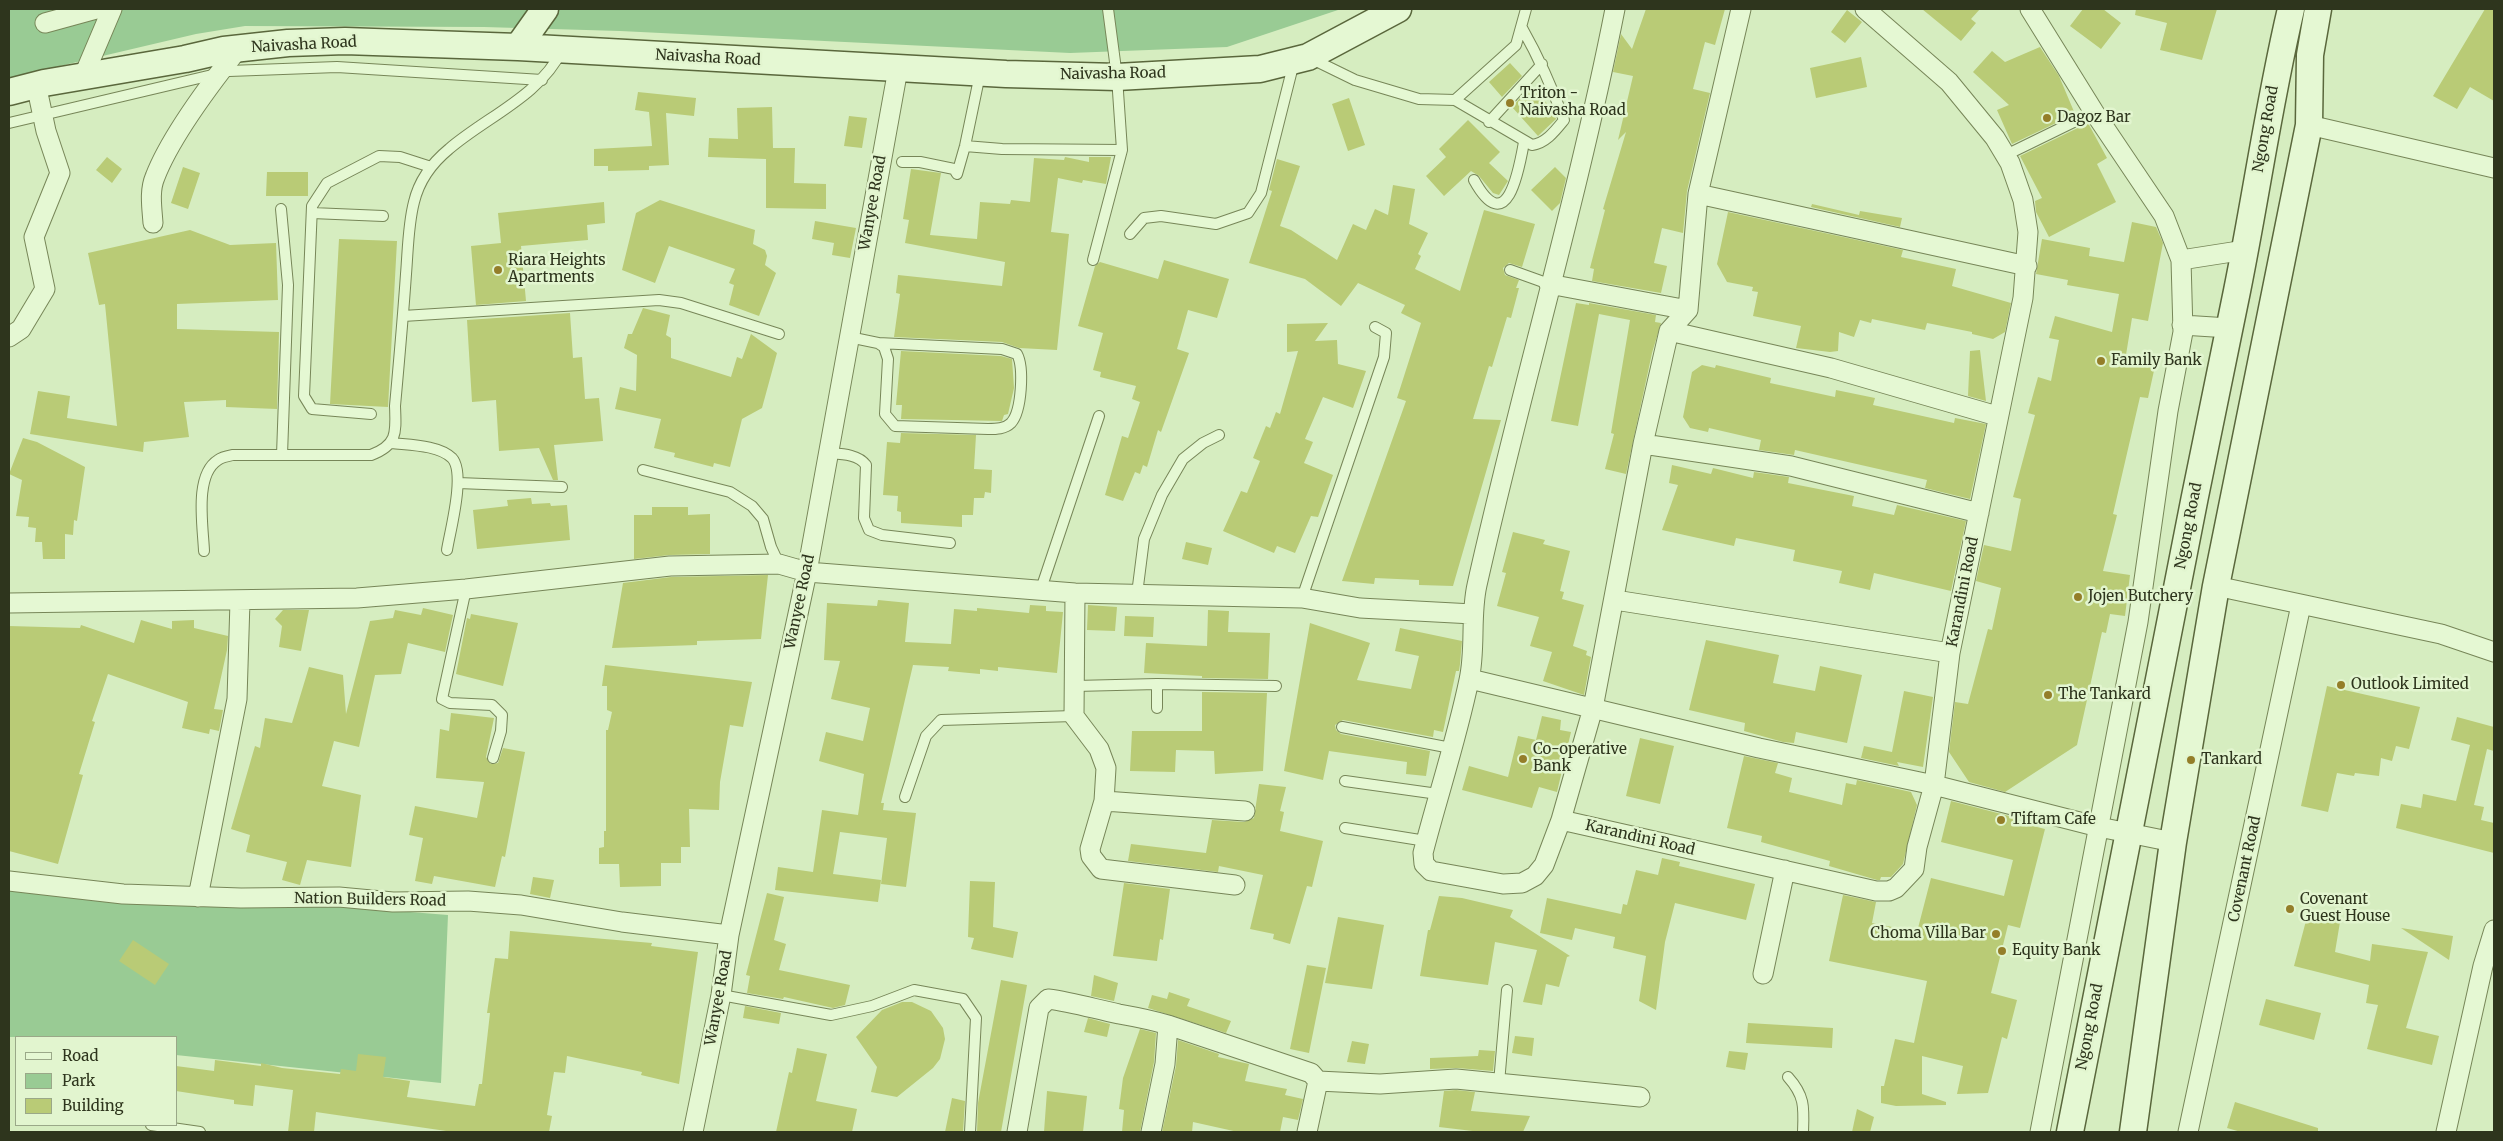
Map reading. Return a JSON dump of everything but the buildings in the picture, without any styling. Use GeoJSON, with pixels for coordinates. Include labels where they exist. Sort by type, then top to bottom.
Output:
{"type":"FeatureCollection","features":[{"type":"Feature","properties":{"kind":"main road"},"geometry":{"type":"LineString","coordinates":[[518,47],[545,9]]}},
{"type":"Feature","properties":{"kind":"main road","name":"Naivasha Road"},"geometry":{"type":"LineString","coordinates":[[9,92],[36,84],[84,75],[238,49],[288,43],[345,42],[518,47],[980,73],[1117,76],[1260,69],[1301,59],[1398,9]]}},
{"type":"Feature","properties":{"kind":"main road","name":"Ngong Road"},"geometry":{"type":"LineString","coordinates":[[2070,1132],[2245,250],[2278,62],[2291,9]]}},
{"type":"Feature","properties":{"kind":"main road"},"geometry":{"type":"LineString","coordinates":[[2133,1132],[2173,842],[2216,586],[2309,125],[2310,55],[2318,9]]}},
{"type":"Feature","properties":{"kind":"street"},"geometry":{"type":"LineString","coordinates":[[45,23],[96,9]]}},
{"type":"Feature","properties":{"kind":"street"},"geometry":{"type":"LineString","coordinates":[[84,75],[112,9]]}},
{"type":"Feature","properties":{"kind":"street"},"geometry":{"type":"LineString","coordinates":[[1615,9],[1600,72],[1594,115],[1549,284],[1476,586],[1470,679],[1423,853],[1424,864],[1430,870],[1503,884],[1522,883],[1535,876],[1544,865],[1561,820],[1593,708],[1615,600],[1643,444],[1669,331],[1688,310],[1698,194],[1741,9]]}},
{"type":"Feature","properties":{"kind":"street","name":"Karandini Road"},"geometry":{"type":"LineString","coordinates":[[1561,820],[1876,891],[1889,891],[1896,888],[1914,869],[1917,847],[1934,785],[1950,653],[1997,416],[2023,298],[2027,266],[2028,232],[2023,200],[2006,155],[1995,138],[1949,82],[1865,9]]}},
{"type":"Feature","properties":{"kind":"street"},"geometry":{"type":"LineString","coordinates":[[2030,9],[2094,112],[2164,216],[2181,260],[2182,325],[2138,622],[2040,1132]]}},
{"type":"Feature","properties":{"kind":"street"},"geometry":{"type":"LineString","coordinates":[[153,223],[151,195],[154,178],[173,142],[219,73],[238,49]]}},
{"type":"Feature","properties":{"kind":"street","name":"Wanyee Road"},"geometry":{"type":"LineString","coordinates":[[693,1132],[721,995],[729,935],[807,572],[898,69]]}},
{"type":"Feature","properties":{"kind":"street"},"geometry":{"type":"LineString","coordinates":[[9,337],[22,329],[45,289],[34,237],[60,173],[42,114],[36,84]]}},
{"type":"Feature","properties":{"kind":"street"},"geometry":{"type":"LineString","coordinates":[[2309,125],[2494,168]]}},
{"type":"Feature","properties":{"kind":"street"},"geometry":{"type":"LineString","coordinates":[[1698,194],[2027,266]]}},
{"type":"Feature","properties":{"kind":"street"},"geometry":{"type":"LineString","coordinates":[[2181,260],[2245,250]]}},
{"type":"Feature","properties":{"kind":"street"},"geometry":{"type":"LineString","coordinates":[[1549,284],[1688,310]]}},
{"type":"Feature","properties":{"kind":"street"},"geometry":{"type":"LineString","coordinates":[[2182,325],[2229,328]]}},
{"type":"Feature","properties":{"kind":"street"},"geometry":{"type":"LineString","coordinates":[[1669,331],[1831,368],[1997,416]]}},
{"type":"Feature","properties":{"kind":"street"},"geometry":{"type":"LineString","coordinates":[[1643,444],[1791,466],[1979,513]]}},
{"type":"Feature","properties":{"kind":"street"},"geometry":{"type":"LineString","coordinates":[[9,603],[357,598],[466,589],[670,566],[779,564],[807,572],[1075,593],[1302,598],[1360,608],[1473,614]]}},
{"type":"Feature","properties":{"kind":"street"},"geometry":{"type":"LineString","coordinates":[[2216,586],[2441,634],[2494,652]]}},
{"type":"Feature","properties":{"kind":"street"},"geometry":{"type":"LineString","coordinates":[[1075,593],[1074,716],[1105,760],[1104,801],[1090,849],[1091,856],[1101,869],[1235,885]]}},
{"type":"Feature","properties":{"kind":"street"},"geometry":{"type":"LineString","coordinates":[[1615,600],[1950,653]]}},
{"type":"Feature","properties":{"kind":"street"},"geometry":{"type":"LineString","coordinates":[[198,897],[237,699],[240,601]]}},
{"type":"Feature","properties":{"kind":"street","name":"Covenant Road"},"geometry":{"type":"LineString","coordinates":[[2188,1132],[2301,605]]}},
{"type":"Feature","properties":{"kind":"street"},"geometry":{"type":"LineString","coordinates":[[1470,679],[1759,748],[1934,785],[2099,827],[2173,842]]}},
{"type":"Feature","properties":{"kind":"street"},"geometry":{"type":"LineString","coordinates":[[1104,801],[1246,811]]}},
{"type":"Feature","properties":{"kind":"street"},"geometry":{"type":"LineString","coordinates":[[1762,974],[1785,870]]}},
{"type":"Feature","properties":{"kind":"street","name":"Nation Builders Road"},"geometry":{"type":"LineString","coordinates":[[9,881],[123,894],[198,897],[339,897],[394,902],[512,904],[622,922],[729,935]]}},
{"type":"Feature","properties":{"kind":"street"},"geometry":{"type":"LineString","coordinates":[[2446,1132],[2483,966],[2494,930]]}},
{"type":"Feature","properties":{"kind":"street"},"geometry":{"type":"LineString","coordinates":[[1017,1132],[1039,1008],[1048,999],[1146,1018],[1310,1073],[1318,1081],[1380,1084],[1456,1079],[1640,1097]]}},
{"type":"Feature","properties":{"kind":"street"},"geometry":{"type":"LineString","coordinates":[[1151,1132],[1166,1064],[1168,1025]]}},
{"type":"Feature","properties":{"kind":"street"},"geometry":{"type":"LineString","coordinates":[[1307,1132],[1318,1081]]}},
{"type":"Feature","properties":{"kind":"lane"},"geometry":{"type":"LineString","coordinates":[[1093,260],[1122,150],[1117,76],[1108,9]]}},
{"type":"Feature","properties":{"kind":"lane"},"geometry":{"type":"LineString","coordinates":[[1455,100],[1516,45],[1526,9]]}},
{"type":"Feature","properties":{"kind":"lane"},"geometry":{"type":"LineString","coordinates":[[1130,234],[1144,218],[1161,216],[1216,224],[1248,213],[1261,194],[1301,59],[1355,80],[1419,99],[1455,100],[1524,142],[1532,145],[1540,144],[1564,120],[1542,64],[1522,28]]}},
{"type":"Feature","properties":{"kind":"lane"},"geometry":{"type":"LineString","coordinates":[[204,551],[202,489],[206,474],[219,459],[233,455],[371,455],[386,449],[392,443],[395,433],[395,406],[414,203],[418,189],[431,167],[448,149],[542,80],[555,64],[562,50]]}},
{"type":"Feature","properties":{"kind":"lane"},"geometry":{"type":"LineString","coordinates":[[1489,122],[1542,64]]}},
{"type":"Feature","properties":{"kind":"lane"},"geometry":{"type":"LineString","coordinates":[[9,123],[229,70],[337,67],[542,80]]}},
{"type":"Feature","properties":{"kind":"lane"},"geometry":{"type":"LineString","coordinates":[[902,162],[920,162],[954,169],[957,174],[966,146],[980,73]]}},
{"type":"Feature","properties":{"kind":"lane"},"geometry":{"type":"LineString","coordinates":[[2006,155],[2094,112]]}},
{"type":"Feature","properties":{"kind":"lane"},"geometry":{"type":"LineString","coordinates":[[1474,180],[1482,194],[1491,202],[1501,202],[1507,199],[1517,180],[1524,142]]}},
{"type":"Feature","properties":{"kind":"lane"},"geometry":{"type":"LineString","coordinates":[[966,146],[1122,150]]}},
{"type":"Feature","properties":{"kind":"lane"},"geometry":{"type":"LineString","coordinates":[[371,414],[312,409],[304,396],[312,206],[327,183],[379,156],[400,157],[431,167]]}},
{"type":"Feature","properties":{"kind":"lane"},"geometry":{"type":"LineString","coordinates":[[281,209],[288,285],[282,455]]}},
{"type":"Feature","properties":{"kind":"lane"},"geometry":{"type":"LineString","coordinates":[[312,214],[383,216]]}},
{"type":"Feature","properties":{"kind":"lane"},"geometry":{"type":"LineString","coordinates":[[1510,270],[1549,284]]}},
{"type":"Feature","properties":{"kind":"lane"},"geometry":{"type":"LineString","coordinates":[[403,316],[659,300],[681,303],[779,334]]}},
{"type":"Feature","properties":{"kind":"lane"},"geometry":{"type":"LineString","coordinates":[[1302,598],[1384,357],[1386,333],[1376,327]]}},
{"type":"Feature","properties":{"kind":"lane"},"geometry":{"type":"LineString","coordinates":[[849,337],[878,343],[1002,350],[1017,354],[1021,361],[1021,390],[1016,414],[1012,422],[999,429],[895,426],[885,414],[888,354],[884,347],[878,343]]}},
{"type":"Feature","properties":{"kind":"lane"},"geometry":{"type":"LineString","coordinates":[[1041,589],[1099,416]]}},
{"type":"Feature","properties":{"kind":"lane"},"geometry":{"type":"LineString","coordinates":[[1137,594],[1144,539],[1162,495],[1183,459],[1219,435]]}},
{"type":"Feature","properties":{"kind":"lane"},"geometry":{"type":"LineString","coordinates":[[392,443],[426,448],[452,458],[457,467],[458,483],[447,550]]}},
{"type":"Feature","properties":{"kind":"lane"},"geometry":{"type":"LineString","coordinates":[[828,453],[849,455],[858,458],[866,465],[864,518],[870,530],[882,535],[950,543]]}},
{"type":"Feature","properties":{"kind":"lane"},"geometry":{"type":"LineString","coordinates":[[643,470],[730,492],[752,506],[763,519],[771,547],[779,564]]}},
{"type":"Feature","properties":{"kind":"lane"},"geometry":{"type":"LineString","coordinates":[[458,483],[562,487]]}},
{"type":"Feature","properties":{"kind":"lane"},"geometry":{"type":"LineString","coordinates":[[466,589],[442,699],[450,703],[492,705],[502,715],[501,731],[493,758]]}},
{"type":"Feature","properties":{"kind":"lane"},"geometry":{"type":"LineString","coordinates":[[1157,684],[1157,708]]}},
{"type":"Feature","properties":{"kind":"lane"},"geometry":{"type":"LineString","coordinates":[[1075,686],[1157,684],[1276,686]]}},
{"type":"Feature","properties":{"kind":"lane"},"geometry":{"type":"LineString","coordinates":[[905,797],[926,736],[941,720],[1074,716]]}},
{"type":"Feature","properties":{"kind":"lane"},"geometry":{"type":"LineString","coordinates":[[1342,727],[1451,748]]}},
{"type":"Feature","properties":{"kind":"lane"},"geometry":{"type":"LineString","coordinates":[[1345,781],[1438,794]]}},
{"type":"Feature","properties":{"kind":"lane"},"geometry":{"type":"LineString","coordinates":[[1345,828],[1426,841]]}},
{"type":"Feature","properties":{"kind":"lane"},"geometry":{"type":"LineString","coordinates":[[721,995],[831,1015],[872,1006],[914,990],[963,999],[976,1018],[970,1132]]}},
{"type":"Feature","properties":{"kind":"lane"},"geometry":{"type":"LineString","coordinates":[[1499,1083],[1507,990]]}},
{"type":"Feature","properties":{"kind":"lane"},"geometry":{"type":"LineString","coordinates":[[1788,1077],[1802,1095],[1804,1112],[1803,1132]]}},
{"type":"Feature","properties":{"kind":"lane"},"geometry":{"type":"LineString","coordinates":[[158,1126],[200,1132]]}},
{"type":"Feature","properties":{"kind":"green space"},"geometry":{"type":"Polygon","coordinates":[[[9,9],[1341,9],[1227,47],[1070,53],[620,31],[484,27],[245,26],[196,34],[9,78],[9,9]]]}},
{"type":"Feature","properties":{"kind":"green space"},"geometry":{"type":"Polygon","coordinates":[[[9,880],[448,915],[441,1083],[178,1055],[178,1036],[9,1037],[9,880]]]}},
{"type":"Feature","properties":{"kind":"place","name":"Triton - Naivasha Road"},"geometry":{"type":"Point","coordinates":[1510,103]}},
{"type":"Feature","properties":{"kind":"place","name":"Dagoz Bar"},"geometry":{"type":"Point","coordinates":[2047,118]}},
{"type":"Feature","properties":{"kind":"place","name":"Riara Heights Apartments"},"geometry":{"type":"Point","coordinates":[498,270]}},
{"type":"Feature","properties":{"kind":"place","name":"Family Bank"},"geometry":{"type":"Point","coordinates":[2101,361]}},
{"type":"Feature","properties":{"kind":"place","name":"Jojen Butchery"},"geometry":{"type":"Point","coordinates":[2078,597]}},
{"type":"Feature","properties":{"kind":"place","name":"Outlook Limited"},"geometry":{"type":"Point","coordinates":[2341,685]}},
{"type":"Feature","properties":{"kind":"place","name":"The Tankard"},"geometry":{"type":"Point","coordinates":[2048,695]}},
{"type":"Feature","properties":{"kind":"place","name":"Co-operative Bank"},"geometry":{"type":"Point","coordinates":[1523,759]}},
{"type":"Feature","properties":{"kind":"place","name":"Tankard"},"geometry":{"type":"Point","coordinates":[2191,760]}},
{"type":"Feature","properties":{"kind":"place","name":"Tiftam Cafe"},"geometry":{"type":"Point","coordinates":[2001,820]}},
{"type":"Feature","properties":{"kind":"place","name":"Covenant Guest House"},"geometry":{"type":"Point","coordinates":[2290,909]}},
{"type":"Feature","properties":{"kind":"place","name":"Choma Villa Bar"},"geometry":{"type":"Point","coordinates":[1996,934]}},
{"type":"Feature","properties":{"kind":"place","name":"Equity Bank"},"geometry":{"type":"Point","coordinates":[2002,951]}}]}
